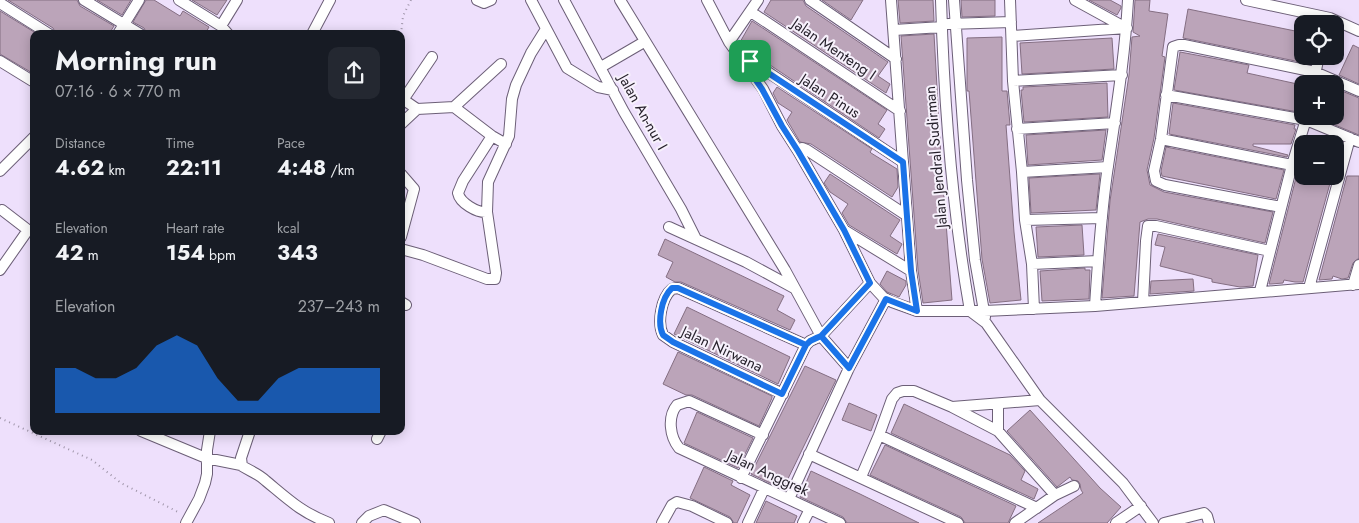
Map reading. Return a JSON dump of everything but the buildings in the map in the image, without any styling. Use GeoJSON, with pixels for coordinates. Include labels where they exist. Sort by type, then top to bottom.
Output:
{"type":"FeatureCollection","features":[{"type":"Feature","properties":{"kind":"street"},"geometry":{"type":"LineString","coordinates":[[84,0],[134,30]]}},
{"type":"Feature","properties":{"kind":"street"},"geometry":{"type":"LineString","coordinates":[[121,30],[139,0]]}},
{"type":"Feature","properties":{"kind":"street"},"geometry":{"type":"LineString","coordinates":[[180,0],[224,30],[237,0]]}},
{"type":"Feature","properties":{"kind":"street"},"geometry":{"type":"LineString","coordinates":[[314,30],[330,0]]}},
{"type":"Feature","properties":{"kind":"street"},"geometry":{"type":"LineString","coordinates":[[476,0],[484,3],[491,0]]}},
{"type":"Feature","properties":{"kind":"street"},"geometry":{"type":"LineString","coordinates":[[531,0],[567,68],[598,87],[613,90]]}},
{"type":"Feature","properties":{"kind":"street","name":"Jalan An-nur I"},"geometry":{"type":"LineString","coordinates":[[564,0],[696,239]]}},
{"type":"Feature","properties":{"kind":"street"},"geometry":{"type":"LineString","coordinates":[[620,0],[780,261],[821,336],[849,368]]}},
{"type":"Feature","properties":{"kind":"street"},"geometry":{"type":"LineString","coordinates":[[729,42],[758,0]]}},
{"type":"Feature","properties":{"kind":"street"},"geometry":{"type":"LineString","coordinates":[[810,0],[896,59]]}},
{"type":"Feature","properties":{"kind":"street","name":"Jalan Jendral Sudirman"},"geometry":{"type":"LineString","coordinates":[[941,0],[945,103],[961,262],[970,311]]}},
{"type":"Feature","properties":{"kind":"street","name":"Jalan Jendral Sudirman"},"geometry":{"type":"LineString","coordinates":[[954,0],[967,180],[975,260],[986,323]]}},
{"type":"Feature","properties":{"kind":"street"},"geometry":{"type":"LineString","coordinates":[[1010,0],[1013,80],[1025,220],[1032,264],[1034,309]]}},
{"type":"Feature","properties":{"kind":"street"},"geometry":{"type":"LineString","coordinates":[[1075,0],[1127,28]]}},
{"type":"Feature","properties":{"kind":"street"},"geometry":{"type":"LineString","coordinates":[[1095,306],[1102,218],[1122,75],[1128,0]]}},
{"type":"Feature","properties":{"kind":"street"},"geometry":{"type":"LineString","coordinates":[[1246,0],[1285,4],[1313,15]]}},
{"type":"Feature","properties":{"kind":"street"},"geometry":{"type":"LineString","coordinates":[[709,1],[729,42],[762,89],[844,230],[870,283],[886,299],[917,311],[984,311],[1095,306],[1260,291],[1356,285],[1359,265]]}},
{"type":"Feature","properties":{"kind":"street"},"geometry":{"type":"LineString","coordinates":[[889,1],[894,30],[911,271],[917,311]]}},
{"type":"Feature","properties":{"kind":"street"},"geometry":{"type":"LineString","coordinates":[[0,3],[43,30]]}},
{"type":"Feature","properties":{"kind":"street","name":"Jalan Menteng I"},"geometry":{"type":"LineString","coordinates":[[751,12],[900,111]]}},
{"type":"Feature","properties":{"kind":"street"},"geometry":{"type":"LineString","coordinates":[[894,30],[955,24],[1012,22]]}},
{"type":"Feature","properties":{"kind":"street"},"geometry":{"type":"LineString","coordinates":[[1344,26],[1359,31]]}},
{"type":"Feature","properties":{"kind":"street"},"geometry":{"type":"LineString","coordinates":[[1012,36],[1127,28]]}},
{"type":"Feature","properties":{"kind":"street"},"geometry":{"type":"LineString","coordinates":[[405,250],[430,257],[487,279],[495,278],[496,273],[487,212],[489,179],[509,136],[512,99],[516,85],[531,53],[546,29]]}},
{"type":"Feature","properties":{"kind":"street"},"geometry":{"type":"LineString","coordinates":[[601,67],[644,42]]}},
{"type":"Feature","properties":{"kind":"street"},"geometry":{"type":"LineString","coordinates":[[1281,207],[1158,183],[1154,177],[1161,139],[1171,52],[1174,46],[1179,45],[1315,72],[1359,90]]}},
{"type":"Feature","properties":{"kind":"street"},"geometry":{"type":"LineString","coordinates":[[405,95],[432,57]]}},
{"type":"Feature","properties":{"kind":"street","name":"Jalan Pinus"},"geometry":{"type":"LineString","coordinates":[[740,57],[754,63],[903,162]]}},
{"type":"Feature","properties":{"kind":"street"},"geometry":{"type":"LineString","coordinates":[[0,61],[30,80]]}},
{"type":"Feature","properties":{"kind":"street"},"geometry":{"type":"LineString","coordinates":[[405,101],[417,109],[454,107],[501,64]]}},
{"type":"Feature","properties":{"kind":"street"},"geometry":{"type":"LineString","coordinates":[[1314,75],[1317,65]]}},
{"type":"Feature","properties":{"kind":"street"},"geometry":{"type":"LineString","coordinates":[[1013,80],[1122,75]]}},
{"type":"Feature","properties":{"kind":"street"},"geometry":{"type":"LineString","coordinates":[[1166,95],[1294,116]]}},
{"type":"Feature","properties":{"kind":"street"},"geometry":{"type":"LineString","coordinates":[[945,103],[962,101]]}},
{"type":"Feature","properties":{"kind":"street"},"geometry":{"type":"LineString","coordinates":[[454,107],[492,136],[506,144]]}},
{"type":"Feature","properties":{"kind":"street"},"geometry":{"type":"LineString","coordinates":[[405,120],[417,109]]}},
{"type":"Feature","properties":{"kind":"street"},"geometry":{"type":"LineString","coordinates":[[1017,129],[1115,124]]}},
{"type":"Feature","properties":{"kind":"street"},"geometry":{"type":"LineString","coordinates":[[1260,291],[1292,165],[1305,125]]}},
{"type":"Feature","properties":{"kind":"street"},"geometry":{"type":"LineString","coordinates":[[1310,288],[1354,140],[1322,125]]}},
{"type":"Feature","properties":{"kind":"street"},"geometry":{"type":"LineString","coordinates":[[487,212],[476,211],[461,199],[458,193],[492,136]]}},
{"type":"Feature","properties":{"kind":"street"},"geometry":{"type":"LineString","coordinates":[[1161,139],[1292,165]]}},
{"type":"Feature","properties":{"kind":"street"},"geometry":{"type":"LineString","coordinates":[[0,171],[30,141]]}},
{"type":"Feature","properties":{"kind":"street"},"geometry":{"type":"LineString","coordinates":[[798,151],[802,148],[807,150],[906,215]]}},
{"type":"Feature","properties":{"kind":"street"},"geometry":{"type":"LineString","coordinates":[[1022,172],[1108,167]]}},
{"type":"Feature","properties":{"kind":"street"},"geometry":{"type":"LineString","coordinates":[[405,179],[414,189],[405,222]]}},
{"type":"Feature","properties":{"kind":"street"},"geometry":{"type":"LineString","coordinates":[[0,210],[28,230],[0,270]]}},
{"type":"Feature","properties":{"kind":"street"},"geometry":{"type":"LineString","coordinates":[[1025,220],[1102,218]]}},
{"type":"Feature","properties":{"kind":"street"},"geometry":{"type":"LineString","coordinates":[[1143,302],[1148,226],[1156,226],[1270,251]]}},
{"type":"Feature","properties":{"kind":"street"},"geometry":{"type":"LineString","coordinates":[[669,228],[696,239],[795,289]]}},
{"type":"Feature","properties":{"kind":"street"},"geometry":{"type":"LineString","coordinates":[[844,230],[911,271]]}},
{"type":"Feature","properties":{"kind":"street"},"geometry":{"type":"LineString","coordinates":[[1032,264],[1098,261]]}},
{"type":"Feature","properties":{"kind":"street"},"geometry":{"type":"LineString","coordinates":[[742,478],[806,345],[821,336],[870,283]]}},
{"type":"Feature","properties":{"kind":"street","name":"Jalan Nirwana"},"geometry":{"type":"LineString","coordinates":[[782,394],[668,339],[661,332],[660,321],[667,293],[672,288],[678,288],[806,345]]}},
{"type":"Feature","properties":{"kind":"street"},"geometry":{"type":"LineString","coordinates":[[789,499],[849,368],[886,299]]}},
{"type":"Feature","properties":{"kind":"street"},"geometry":{"type":"LineString","coordinates":[[970,311],[986,323],[1040,400],[1099,458],[1141,506],[1153,523]]}},
{"type":"Feature","properties":{"kind":"street"},"geometry":{"type":"LineString","coordinates":[[860,477],[879,435],[892,399],[897,393],[914,391],[952,406],[998,431],[1055,495]]}},
{"type":"Feature","properties":{"kind":"street"},"geometry":{"type":"LineString","coordinates":[[952,406],[1040,400]]}},
{"type":"Feature","properties":{"kind":"street","name":"Jalan Anggrek"},"geometry":{"type":"LineString","coordinates":[[763,435],[694,402],[682,402],[674,410],[670,422],[676,444],[684,451],[840,523]]}},
{"type":"Feature","properties":{"kind":"street"},"geometry":{"type":"LineString","coordinates":[[998,404],[998,431]]}},
{"type":"Feature","properties":{"kind":"street"},"geometry":{"type":"LineString","coordinates":[[148,435],[206,458],[241,464],[263,478],[296,506],[316,518],[329,523]]}},
{"type":"Feature","properties":{"kind":"street"},"geometry":{"type":"LineString","coordinates":[[187,521],[205,483],[209,435]]}},
{"type":"Feature","properties":{"kind":"street"},"geometry":{"type":"LineString","coordinates":[[241,464],[241,458],[249,435]]}},
{"type":"Feature","properties":{"kind":"street"},"geometry":{"type":"LineString","coordinates":[[879,435],[1037,508]]}},
{"type":"Feature","properties":{"kind":"street"},"geometry":{"type":"LineString","coordinates":[[809,454],[958,523]]}},
{"type":"Feature","properties":{"kind":"street"},"geometry":{"type":"LineString","coordinates":[[1016,523],[1055,495],[1074,486]]}},
{"type":"Feature","properties":{"kind":"street"},"geometry":{"type":"LineString","coordinates":[[748,523],[764,489]]}},
{"type":"Feature","properties":{"kind":"street"},"geometry":{"type":"LineString","coordinates":[[662,523],[672,505],[676,502],[692,506],[726,523]]}},
{"type":"Feature","properties":{"kind":"street"},"geometry":{"type":"LineString","coordinates":[[1116,523],[1141,506]]}},
{"type":"Feature","properties":{"kind":"street"},"geometry":{"type":"LineString","coordinates":[[802,523],[810,509]]}},
{"type":"Feature","properties":{"kind":"street"},"geometry":{"type":"LineString","coordinates":[[362,523],[369,516],[384,510],[415,523]]}},
{"type":"Feature","properties":{"kind":"street"},"geometry":{"type":"LineString","coordinates":[[1164,523],[1204,513],[1209,523]]}},
{"type":"Feature","properties":{"kind":"path"},"geometry":{"type":"LineString","coordinates":[[401,30],[403,16],[410,0]]}},
{"type":"Feature","properties":{"kind":"path"},"geometry":{"type":"LineString","coordinates":[[0,418],[30,432]]}},
{"type":"Feature","properties":{"kind":"path"},"geometry":{"type":"LineString","coordinates":[[37,435],[92,460],[121,483],[187,521]]}},
{"type":"Feature","properties":{"kind":"route"},"geometry":{"type":"LineString","coordinates":[[750,61],[740,57],[762,89],[844,230],[870,283],[821,336],[806,345],[782,394],[673,342],[663,335],[660,321],[667,293],[672,288],[678,288],[806,345],[810,341],[821,336],[849,368],[886,299],[917,311],[911,271],[903,162],[750,61]]}}]}
